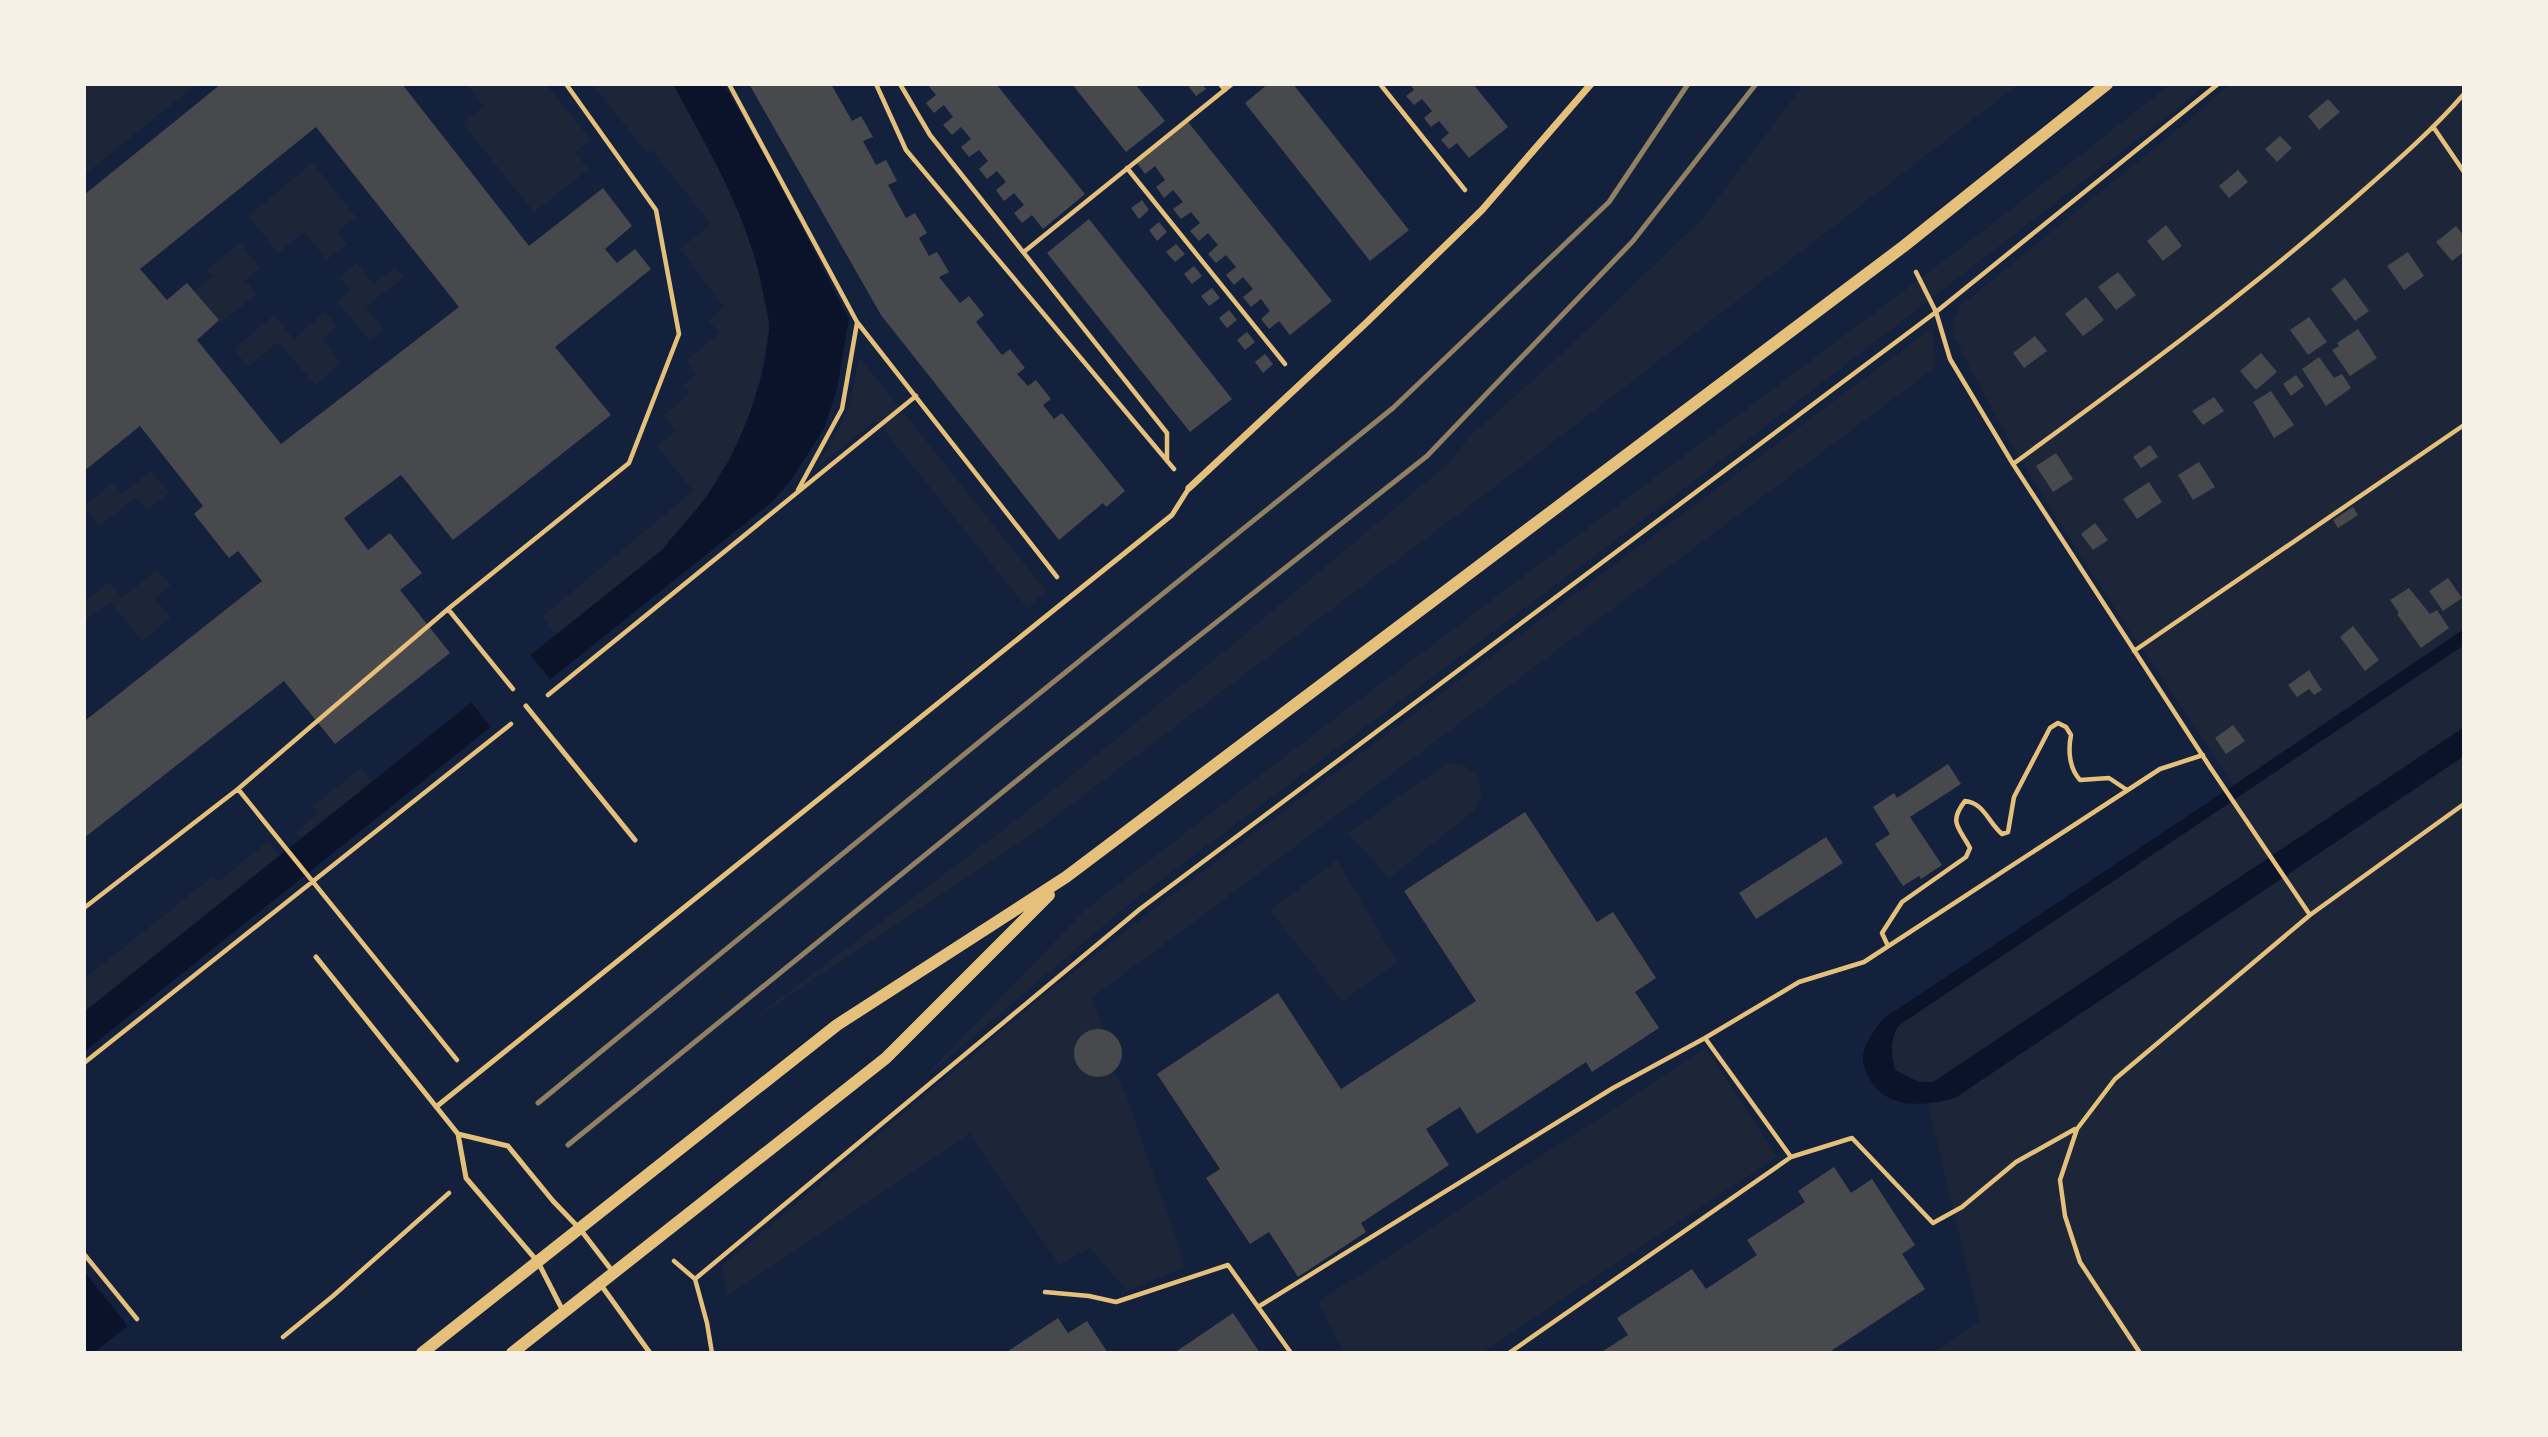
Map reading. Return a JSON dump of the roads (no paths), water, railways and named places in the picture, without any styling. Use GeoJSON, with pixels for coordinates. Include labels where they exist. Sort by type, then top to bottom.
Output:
{"type":"FeatureCollection","features":[{"type":"Feature","properties":{"kind":"street"},"geometry":{"type":"LineString","coordinates":[[1189,488],[1482,210],[1591,84]]}},
{"type":"Feature","properties":{"kind":"street"},"geometry":{"type":"LineString","coordinates":[[422,1353],[837,1024],[1066,877],[1903,246],[2106,84]]}},
{"type":"Feature","properties":{"kind":"street"},"geometry":{"type":"LineString","coordinates":[[512,1353],[886,1058],[1066,877]]}},
{"type":"Feature","properties":{"kind":"lane"},"geometry":{"type":"LineString","coordinates":[[436,1107],[1172,515],[1189,488]]}},
{"type":"Feature","properties":{"kind":"lane"},"geometry":{"type":"LineString","coordinates":[[528,708],[635,840]]}},
{"type":"Feature","properties":{"kind":"lane"},"geometry":{"type":"LineString","coordinates":[[316,957],[458,1134],[466,1178],[538,1262],[563,1311]]}},
{"type":"Feature","properties":{"kind":"lane"},"geometry":{"type":"LineString","coordinates":[[458,1134],[508,1146],[613,1272]]}},
{"type":"Feature","properties":{"kind":"lane"},"geometry":{"type":"LineString","coordinates":[[600,1282],[650,1353]]}},
{"type":"Feature","properties":{"kind":"railway"},"geometry":{"type":"LineString","coordinates":[[538,1103],[1393,408],[1609,202],[1688,84]]}},
{"type":"Feature","properties":{"kind":"railway"},"geometry":{"type":"LineString","coordinates":[[568,1145],[1047,756],[1427,456],[1633,241],[1756,84]]}}]}
